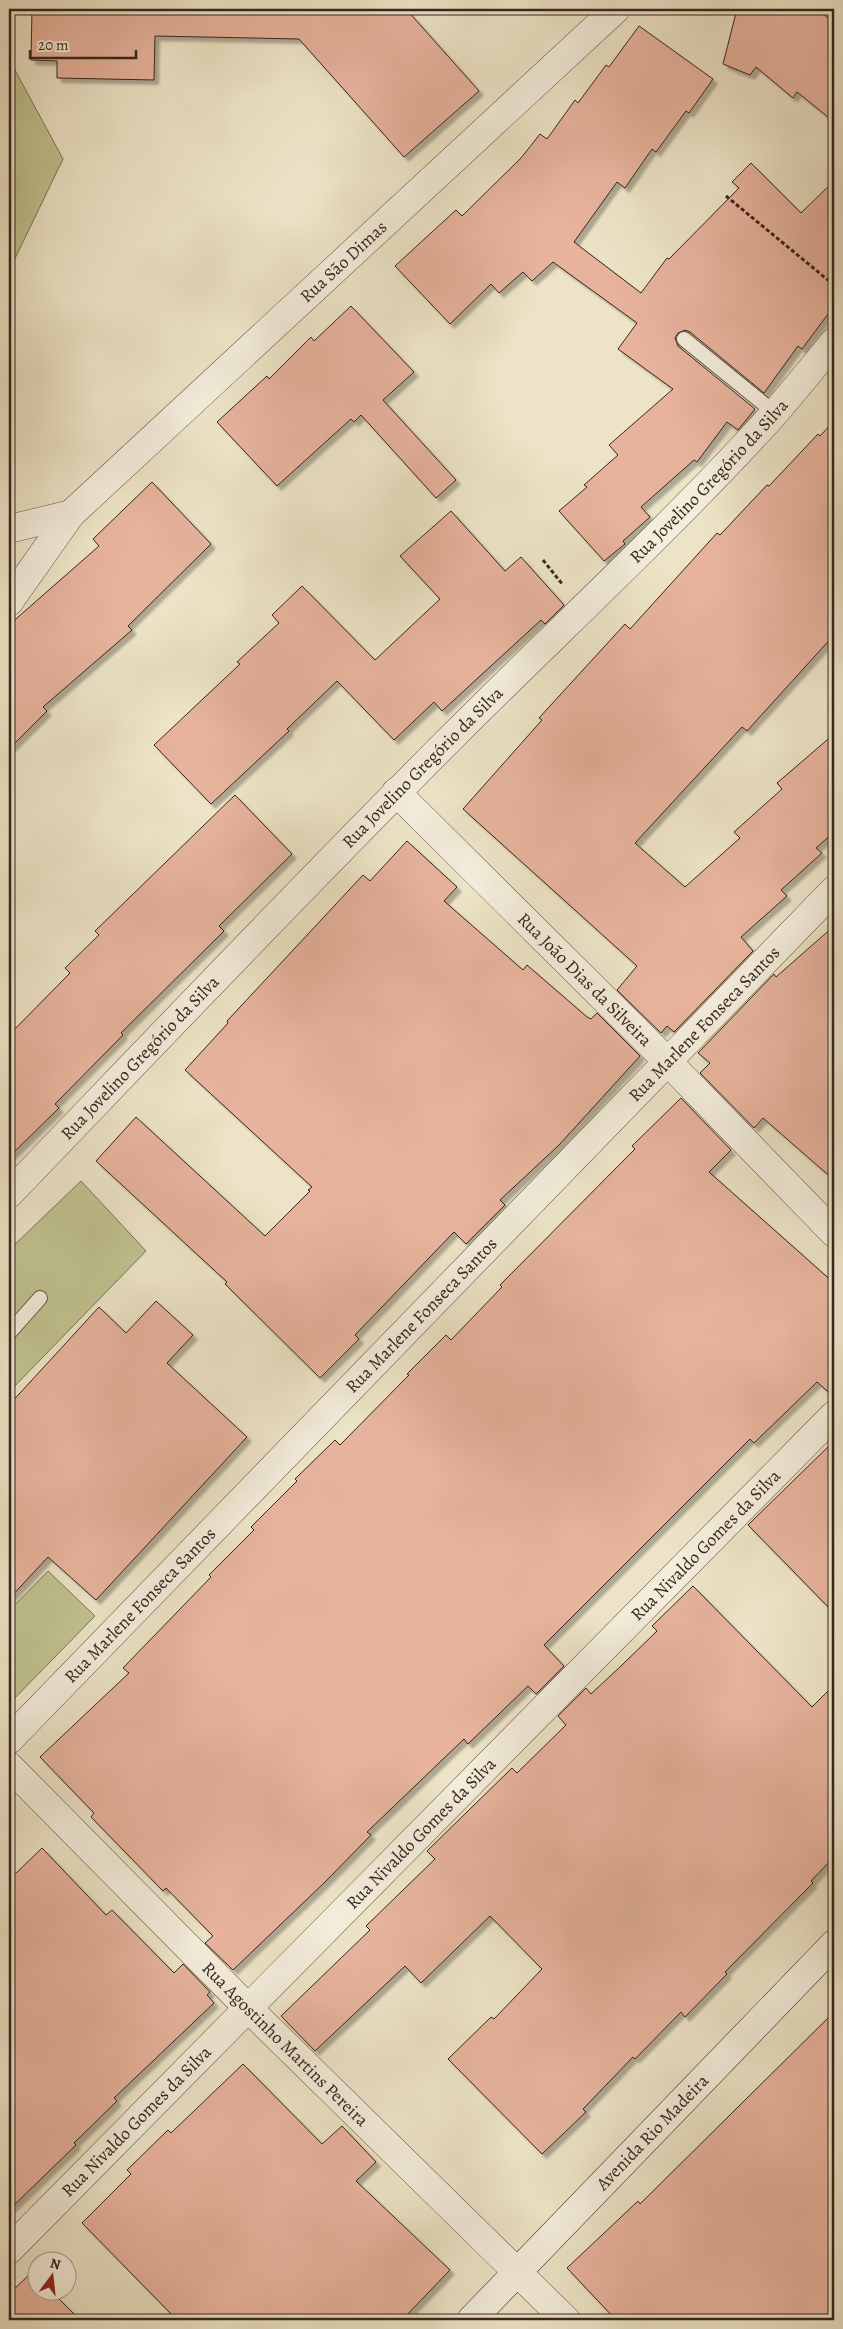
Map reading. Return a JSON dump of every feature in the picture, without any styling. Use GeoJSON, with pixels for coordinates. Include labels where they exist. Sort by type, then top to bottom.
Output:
{"type":"FeatureCollection","features":[{"type":"Feature","properties":{"kind":"street","name":"Rua São Dimas"},"geometry":{"type":"LineString","coordinates":[[9,602],[71,514],[616,9]]}},
{"type":"Feature","properties":{"kind":"street","name":"Rua Jovelino Gregório da Silva"},"geometry":{"type":"LineString","coordinates":[[9,1194],[396,792],[539,649],[590,603],[775,413],[834,342]]}},
{"type":"Feature","properties":{"kind":"street","name":"Rua São Dimas"},"geometry":{"type":"LineString","coordinates":[[9,529],[71,514]]}},
{"type":"Feature","properties":{"kind":"street","name":"Rua João Dias da Silveira"},"geometry":{"type":"LineString","coordinates":[[396,792],[668,1062],[834,1233]]}},
{"type":"Feature","properties":{"kind":"street","name":"Rua Marlene Fonseca Santos"},"geometry":{"type":"LineString","coordinates":[[9,1740],[834,890]]}},
{"type":"Feature","properties":{"kind":"street","name":"Rua Nivaldo Gomes da Silva"},"geometry":{"type":"LineString","coordinates":[[9,2250],[834,1415]]}},
{"type":"Feature","properties":{"kind":"street","name":"Rua Agostinho Martins Pereira"},"geometry":{"type":"LineString","coordinates":[[9,1766],[248,2008],[566,2320]]}},
{"type":"Feature","properties":{"kind":"street","name":"Avenida Rio Madeira"},"geometry":{"type":"LineString","coordinates":[[471,2320],[834,1944]]}},
{"type":"Feature","properties":{"kind":"lane"},"geometry":{"type":"LineString","coordinates":[[684,338],[775,413]]}},
{"type":"Feature","properties":{"kind":"lane"},"geometry":{"type":"LineString","coordinates":[[9,1333],[40,1298]]}},
{"type":"Feature","properties":{"kind":"path"},"geometry":{"type":"LineString","coordinates":[[726,196],[834,285]]}},
{"type":"Feature","properties":{"kind":"green space"},"geometry":{"type":"Polygon","coordinates":[[[9,59],[63,159],[9,271],[9,59]]]}},
{"type":"Feature","properties":{"kind":"green space"},"geometry":{"type":"Polygon","coordinates":[[[81,1181],[146,1251],[9,1392],[9,1250],[81,1181]]]}},
{"type":"Feature","properties":{"kind":"green space"},"geometry":{"type":"Polygon","coordinates":[[[48,1571],[95,1616],[9,1704],[9,1611],[48,1571]]]}},
{"type":"Feature","properties":{"kind":"building"},"geometry":{"type":"Polygon","coordinates":[[[32,9],[406,9],[479,91],[404,157],[299,39],[155,36],[154,80],[57,78],[57,61],[31,60],[32,9]]]}},
{"type":"Feature","properties":{"kind":"building"},"geometry":{"type":"Polygon","coordinates":[[[737,9],[817,9],[834,23],[834,122],[797,92],[793,98],[756,67],[750,75],[723,64],[737,9]]]}},
{"type":"Feature","properties":{"kind":"building"},"geometry":{"type":"Polygon","coordinates":[[[639,26],[713,79],[689,113],[686,111],[656,152],[652,149],[625,188],[617,182],[574,242],[641,293],[667,258],[669,259],[739,188],[732,182],[751,163],[801,213],[834,181],[834,306],[802,349],[798,346],[764,393],[690,332],[685,330],[678,333],[675,338],[678,346],[755,409],[738,430],[727,422],[697,462],[694,460],[641,507],[650,517],[623,541],[625,544],[604,561],[559,511],[587,487],[584,485],[618,455],[609,445],[673,389],[618,349],[637,323],[553,262],[532,281],[523,272],[499,293],[491,284],[450,324],[395,266],[456,210],[462,216],[521,158],[540,134],[547,139],[575,100],[578,103],[606,65],[609,67],[639,26]]]}},
{"type":"Feature","properties":{"kind":"building"},"geometry":{"type":"Polygon","coordinates":[[[351,306],[414,372],[383,400],[456,480],[436,498],[361,415],[354,422],[351,419],[277,486],[217,422],[267,376],[269,379],[311,337],[314,341],[351,306]]]}},
{"type":"Feature","properties":{"kind":"building"},"geometry":{"type":"Polygon","coordinates":[[[834,421],[834,635],[747,731],[742,727],[635,843],[685,887],[740,838],[734,832],[782,789],[777,783],[834,734],[834,832],[816,848],[822,853],[781,890],[787,896],[741,937],[753,951],[674,1032],[667,1026],[661,1033],[617,990],[637,966],[463,809],[542,720],[539,718],[625,624],[630,629],[717,533],[720,535],[818,434],[820,436],[834,421]]]}},
{"type":"Feature","properties":{"kind":"building"},"geometry":{"type":"Polygon","coordinates":[[[152,482],[211,544],[128,626],[132,630],[43,707],[47,711],[9,749],[9,625],[99,546],[93,539],[152,482]]]}},
{"type":"Feature","properties":{"kind":"building"},"geometry":{"type":"Polygon","coordinates":[[[451,511],[505,571],[521,557],[564,605],[545,624],[541,620],[442,711],[434,702],[394,740],[337,681],[287,729],[289,731],[211,804],[154,745],[240,664],[237,662],[279,623],[272,615],[302,586],[375,660],[440,599],[400,556],[451,511]]]}},
{"type":"Feature","properties":{"kind":"building"},"geometry":{"type":"Polygon","coordinates":[[[235,795],[292,854],[219,926],[224,931],[121,1033],[123,1035],[55,1104],[59,1108],[9,1157],[9,1035],[70,973],[65,968],[99,935],[95,931],[235,795]]]}},
{"type":"Feature","properties":{"kind":"building"},"geometry":{"type":"Polygon","coordinates":[[[407,841],[457,887],[444,901],[523,970],[527,965],[587,1017],[591,1019],[597,1013],[640,1056],[559,1145],[500,1200],[505,1205],[466,1244],[454,1232],[355,1335],[359,1339],[320,1378],[225,1284],[227,1282],[96,1161],[136,1117],[265,1236],[310,1191],[308,1190],[312,1187],[185,1070],[228,1023],[227,1021],[363,875],[370,881],[407,841]]]}},
{"type":"Feature","properties":{"kind":"building"},"geometry":{"type":"Polygon","coordinates":[[[834,926],[834,1180],[763,1118],[754,1128],[700,1073],[710,1063],[698,1053],[774,974],[776,977],[834,926]]]}},
{"type":"Feature","properties":{"kind":"building"},"geometry":{"type":"Polygon","coordinates":[[[681,1098],[731,1150],[709,1172],[834,1283],[834,1397],[817,1382],[754,1443],[750,1439],[544,1645],[564,1666],[536,1694],[528,1686],[468,1744],[464,1739],[367,1832],[371,1835],[325,1882],[233,1970],[205,1943],[213,1936],[166,1888],[163,1891],[91,1817],[94,1813],[40,1757],[129,1673],[123,1668],[211,1577],[209,1575],[254,1530],[251,1527],[297,1481],[295,1479],[335,1440],[340,1445],[446,1335],[451,1340],[502,1287],[500,1285],[635,1149],[632,1146],[681,1098]]]}},
{"type":"Feature","properties":{"kind":"building"},"geometry":{"type":"Polygon","coordinates":[[[156,1301],[193,1335],[167,1363],[247,1437],[96,1600],[48,1557],[9,1599],[9,1405],[99,1307],[126,1333],[156,1301]]]}},
{"type":"Feature","properties":{"kind":"building"},"geometry":{"type":"Polygon","coordinates":[[[834,1441],[834,1613],[748,1525],[834,1441]]]}},
{"type":"Feature","properties":{"kind":"building"},"geometry":{"type":"Polygon","coordinates":[[[693,1586],[812,1707],[834,1685],[834,1857],[811,1881],[813,1883],[725,1972],[727,1974],[685,2017],[681,2012],[635,2059],[633,2057],[583,2109],[586,2112],[542,2154],[448,2059],[491,2017],[494,2019],[542,1969],[490,1916],[421,1983],[405,1966],[315,2051],[281,2016],[370,1930],[366,1926],[435,1859],[427,1851],[512,1768],[517,1773],[566,1725],[558,1716],[586,1688],[591,1694],[623,1664],[657,1631],[652,1626],[693,1586]]]}},
{"type":"Feature","properties":{"kind":"building"},"geometry":{"type":"Polygon","coordinates":[[[42,1848],[106,1915],[112,1910],[174,1973],[183,1964],[210,1992],[207,1995],[214,2003],[114,2098],[117,2101],[74,2143],[76,2145],[9,2210],[9,1880],[42,1848]]]}},
{"type":"Feature","properties":{"kind":"building"},"geometry":{"type":"Polygon","coordinates":[[[834,2012],[834,2320],[616,2320],[567,2268],[638,2201],[640,2204],[834,2012]]]}},
{"type":"Feature","properties":{"kind":"building"},"geometry":{"type":"Polygon","coordinates":[[[243,2064],[322,2144],[342,2126],[376,2162],[356,2181],[450,2270],[402,2320],[177,2320],[82,2223],[131,2174],[127,2170],[168,2130],[171,2133],[243,2064]]]}},
{"type":"Feature","properties":{"kind":"building"},"geometry":{"type":"Polygon","coordinates":[[[28,2276],[28,2302],[62,2302],[80,2320],[9,2320],[9,2294],[28,2276]]]}}]}
